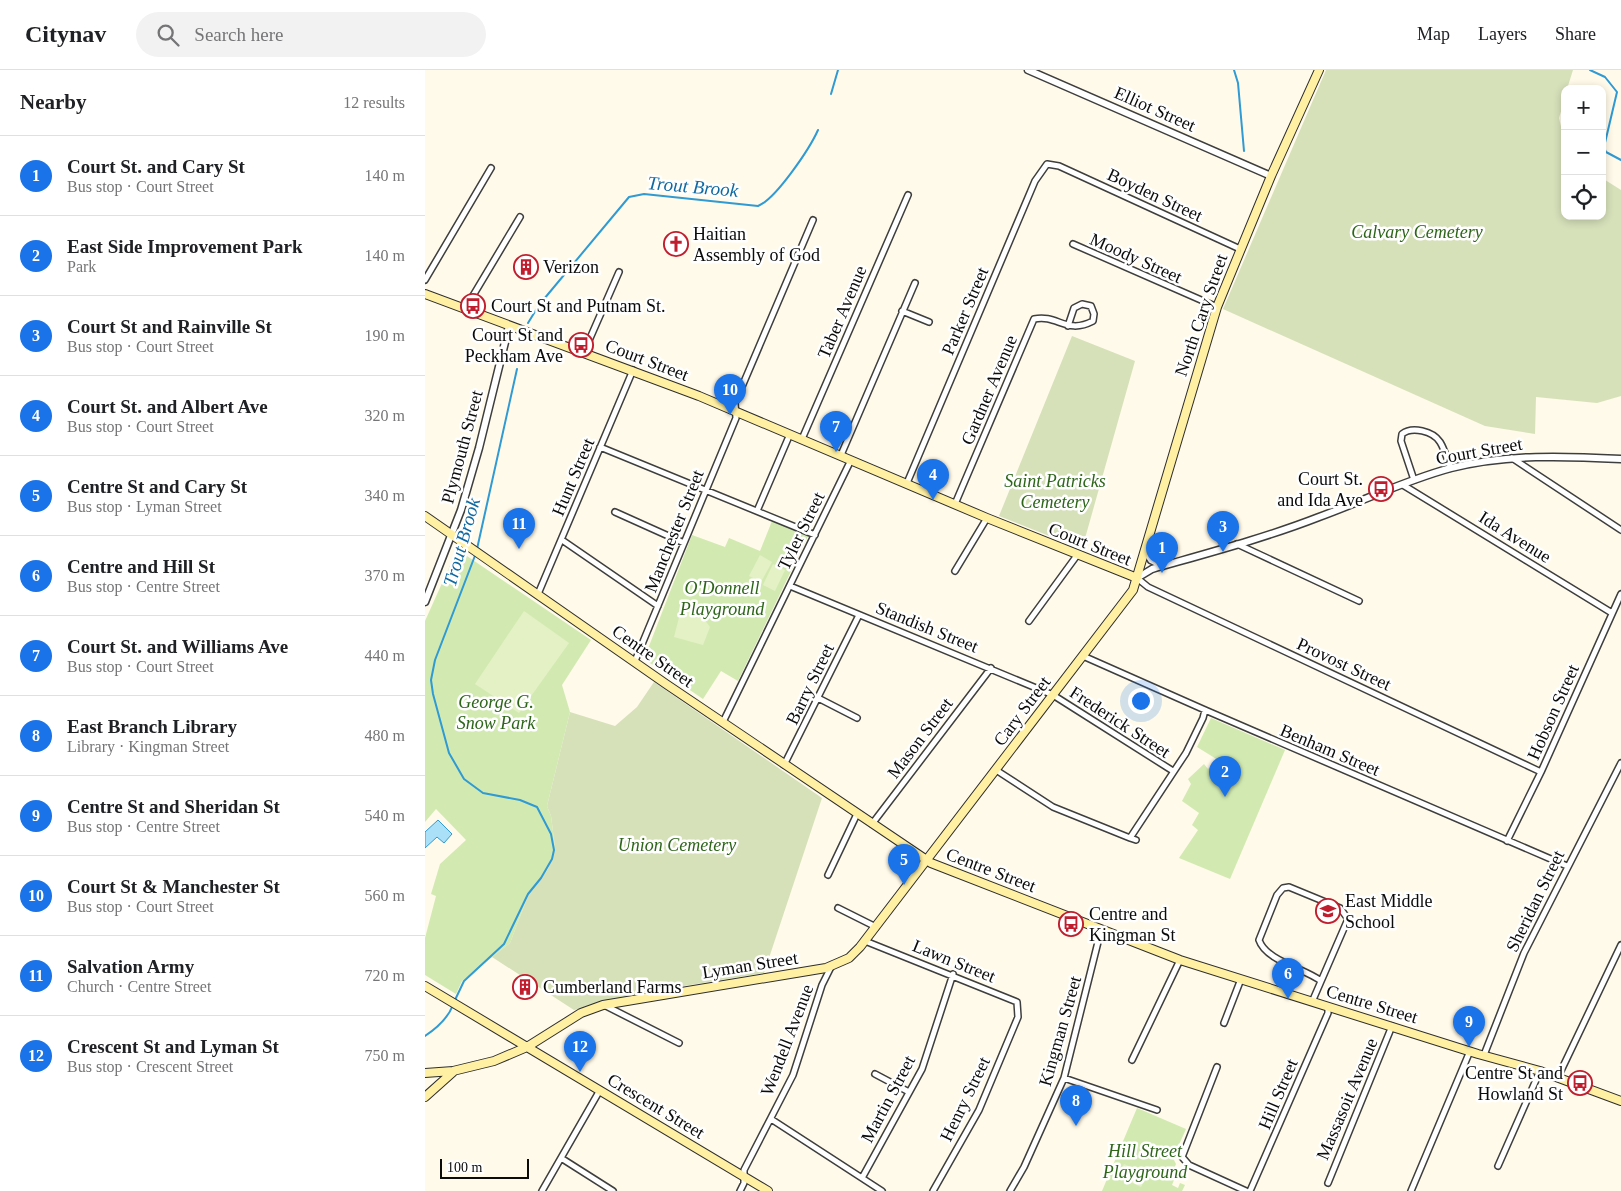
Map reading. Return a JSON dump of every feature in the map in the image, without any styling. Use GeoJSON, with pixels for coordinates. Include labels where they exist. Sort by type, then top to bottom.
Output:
{"type":"FeatureCollection","features":[{"type":"Feature","properties":{"kind":"main road","name":"North Cary Street"},"geometry":{"type":"LineString","coordinates":[[1137,578],[1217,307],[1271,176],[1319,70]]}},
{"type":"Feature","properties":{"kind":"main road","name":"Court Street"},"geometry":{"type":"LineString","coordinates":[[425,294],[633,370],[841,455],[987,518],[1137,578]]}},
{"type":"Feature","properties":{"kind":"main road","name":"Centre Street"},"geometry":{"type":"LineString","coordinates":[[425,516],[871,824],[927,860],[1181,960],[1470,1051],[1540,1070],[1604,1098],[1621,1101]]}},
{"type":"Feature","properties":{"kind":"main road","name":"Cary Street"},"geometry":{"type":"LineString","coordinates":[[927,860],[1129,595],[1137,578]]}},
{"type":"Feature","properties":{"kind":"main road","name":"Lyman Street"},"geometry":{"type":"LineString","coordinates":[[425,1073],[453,1071],[494,1061],[527,1047],[581,1013],[603,1005],[831,966],[849,958],[865,941],[927,860]]}},
{"type":"Feature","properties":{"kind":"main road","name":"Crescent Street"},"geometry":{"type":"LineString","coordinates":[[426,987],[768,1191]]}},
{"type":"Feature","properties":{"kind":"main road"},"geometry":{"type":"LineString","coordinates":[[425,1097],[453,1071]]}},
{"type":"Feature","properties":{"kind":"street","name":"Elliot Street"},"geometry":{"type":"LineString","coordinates":[[1028,70],[1271,176]]}},
{"type":"Feature","properties":{"kind":"street","name":"Parker Street"},"geometry":{"type":"LineString","coordinates":[[907,483],[1035,181],[1047,164],[1059,166]]}},
{"type":"Feature","properties":{"kind":"street","name":"Boyden Street"},"geometry":{"type":"LineString","coordinates":[[1059,166],[1240,249]]}},
{"type":"Feature","properties":{"kind":"street"},"geometry":{"type":"LineString","coordinates":[[425,280],[491,168]]}},
{"type":"Feature","properties":{"kind":"street","name":"Taber Avenue"},"geometry":{"type":"LineString","coordinates":[[802,439],[908,195]]}},
{"type":"Feature","properties":{"kind":"street"},"geometry":{"type":"LineString","coordinates":[[465,309],[520,217]]}},
{"type":"Feature","properties":{"kind":"street","name":"Manchester Street"},"geometry":{"type":"LineString","coordinates":[[635,660],[704,490],[736,418],[735,403],[813,220]]}},
{"type":"Feature","properties":{"kind":"street","name":"Moody Street"},"geometry":{"type":"LineString","coordinates":[[1073,244],[1217,307]]}},
{"type":"Feature","properties":{"kind":"street"},"geometry":{"type":"LineString","coordinates":[[584,352],[619,272]]}},
{"type":"Feature","properties":{"kind":"street"},"geometry":{"type":"LineString","coordinates":[[841,455],[915,283]]}},
{"type":"Feature","properties":{"kind":"street"},"geometry":{"type":"LineString","coordinates":[[1082,304],[1091,306],[1094,314],[1093,321],[1082,327],[1068,326],[1075,308],[1082,304]]}},
{"type":"Feature","properties":{"kind":"street"},"geometry":{"type":"LineString","coordinates":[[903,311],[929,322]]}},
{"type":"Feature","properties":{"kind":"street","name":"Gardner Avenue"},"geometry":{"type":"LineString","coordinates":[[955,504],[1034,319],[1041,317],[1068,326]]}},
{"type":"Feature","properties":{"kind":"street","name":"Plymouth Street"},"geometry":{"type":"LineString","coordinates":[[426,600],[452,536],[479,448],[509,326]]}},
{"type":"Feature","properties":{"kind":"street","name":"Hunt Street"},"geometry":{"type":"LineString","coordinates":[[538,594],[633,370]]}},
{"type":"Feature","properties":{"kind":"street"},"geometry":{"type":"LineString","coordinates":[[1414,480],[1401,441],[1402,434],[1408,429],[1415,428],[1439,440],[1451,468]]}},
{"type":"Feature","properties":{"kind":"street"},"geometry":{"type":"LineString","coordinates":[[757,511],[789,434]]}},
{"type":"Feature","properties":{"kind":"street"},"geometry":{"type":"LineString","coordinates":[[600,447],[815,535]]}},
{"type":"Feature","properties":{"kind":"street","name":"Court Street"},"geometry":{"type":"LineString","coordinates":[[1137,578],[1152,569],[1316,518],[1414,480],[1451,468],[1512,458],[1552,456],[1621,459]]}},
{"type":"Feature","properties":{"kind":"street"},"geometry":{"type":"LineString","coordinates":[[1512,458],[1621,530]]}},
{"type":"Feature","properties":{"kind":"street","name":"Tyler Street"},"geometry":{"type":"LineString","coordinates":[[723,722],[851,460]]}},
{"type":"Feature","properties":{"kind":"street","name":"Ida Avenue"},"geometry":{"type":"LineString","coordinates":[[1403,485],[1612,613]]}},
{"type":"Feature","properties":{"kind":"street"},"geometry":{"type":"LineString","coordinates":[[615,512],[683,543]]}},
{"type":"Feature","properties":{"kind":"street"},"geometry":{"type":"LineString","coordinates":[[955,571],[987,518]]}},
{"type":"Feature","properties":{"kind":"street"},"geometry":{"type":"LineString","coordinates":[[562,540],[658,606]]}},
{"type":"Feature","properties":{"kind":"street"},"geometry":{"type":"LineString","coordinates":[[1237,544],[1359,601]]}},
{"type":"Feature","properties":{"kind":"street"},"geometry":{"type":"LineString","coordinates":[[1145,552],[1151,560],[1163,566]]}},
{"type":"Feature","properties":{"kind":"street"},"geometry":{"type":"LineString","coordinates":[[1029,621],[1078,554]]}},
{"type":"Feature","properties":{"kind":"street","name":"Provost Street"},"geometry":{"type":"LineString","coordinates":[[1137,578],[1148,587],[1541,772]]}},
{"type":"Feature","properties":{"kind":"street","name":"Standish Street"},"geometry":{"type":"LineString","coordinates":[[790,586],[1053,695]]}},
{"type":"Feature","properties":{"kind":"street","name":"Hobson Street"},"geometry":{"type":"LineString","coordinates":[[1507,841],[1541,772],[1621,594]]}},
{"type":"Feature","properties":{"kind":"street","name":"Barry Street"},"geometry":{"type":"LineString","coordinates":[[785,765],[859,615]]}},
{"type":"Feature","properties":{"kind":"street","name":"Benham Street"},"geometry":{"type":"LineString","coordinates":[[1083,656],[1567,866]]}},
{"type":"Feature","properties":{"kind":"street","name":"Mason Street"},"geometry":{"type":"LineString","coordinates":[[871,824],[991,668]]}},
{"type":"Feature","properties":{"kind":"street","name":"Frederick Street"},"geometry":{"type":"LineString","coordinates":[[1053,695],[1173,771]]}},
{"type":"Feature","properties":{"kind":"street"},"geometry":{"type":"LineString","coordinates":[[818,698],[857,718]]}},
{"type":"Feature","properties":{"kind":"street"},"geometry":{"type":"LineString","coordinates":[[996,770],[1053,807],[1133,839],[1185,753],[1203,718],[1205,710]]}},
{"type":"Feature","properties":{"kind":"street","name":"Sheridan Street"},"geometry":{"type":"LineString","coordinates":[[1484,1055],[1524,953],[1621,763]]}},
{"type":"Feature","properties":{"kind":"street"},"geometry":{"type":"LineString","coordinates":[[828,876],[857,814]]}},
{"type":"Feature","properties":{"kind":"street"},"geometry":{"type":"LineString","coordinates":[[1312,1002],[1348,919],[1347,914],[1332,904],[1289,887],[1283,888],[1277,895],[1259,940],[1262,949],[1270,955],[1310,973],[1321,981]]}},
{"type":"Feature","properties":{"kind":"street"},"geometry":{"type":"LineString","coordinates":[[838,908],[876,927]]}},
{"type":"Feature","properties":{"kind":"street","name":"Kingman Street"},"geometry":{"type":"LineString","coordinates":[[1010,1191],[1024,1167],[1063,1078],[1101,930]]}},
{"type":"Feature","properties":{"kind":"street","name":"Lawn Street"},"geometry":{"type":"LineString","coordinates":[[865,941],[953,974],[1017,1002],[1018,1017]]}},
{"type":"Feature","properties":{"kind":"street"},"geometry":{"type":"LineString","coordinates":[[1557,1077],[1621,945]]}},
{"type":"Feature","properties":{"kind":"street"},"geometry":{"type":"LineString","coordinates":[[1132,1060],[1181,960]]}},
{"type":"Feature","properties":{"kind":"street","name":"Wendell Avenue"},"geometry":{"type":"LineString","coordinates":[[740,1191],[744,1183],[744,1170],[793,1075],[831,966]]}},
{"type":"Feature","properties":{"kind":"street","name":"Martin Street"},"geometry":{"type":"LineString","coordinates":[[862,1178],[922,1069],[953,974]]}},
{"type":"Feature","properties":{"kind":"street"},"geometry":{"type":"LineString","coordinates":[[1224,1023],[1241,979]]}},
{"type":"Feature","properties":{"kind":"street"},"geometry":{"type":"LineString","coordinates":[[603,1005],[679,1043]]}},
{"type":"Feature","properties":{"kind":"street","name":"Hill Street"},"geometry":{"type":"LineString","coordinates":[[1250,1191],[1328,1013],[1328,1007]]}},
{"type":"Feature","properties":{"kind":"street","name":"Henry Street"},"geometry":{"type":"LineString","coordinates":[[933,1191],[979,1110],[1018,1017]]}},
{"type":"Feature","properties":{"kind":"street","name":"Massasoit Avenue"},"geometry":{"type":"LineString","coordinates":[[1328,1183],[1392,1026]]}},
{"type":"Feature","properties":{"kind":"street"},"geometry":{"type":"LineString","coordinates":[[1411,1191],[1470,1051]]}},
{"type":"Feature","properties":{"kind":"street"},"geometry":{"type":"LineString","coordinates":[[1217,1067],[1182,1157],[1189,1165],[1246,1191]]}},
{"type":"Feature","properties":{"kind":"street"},"geometry":{"type":"LineString","coordinates":[[1498,1166],[1540,1070]]}},
{"type":"Feature","properties":{"kind":"street"},"geometry":{"type":"LineString","coordinates":[[875,1074],[909,1092]]}},
{"type":"Feature","properties":{"kind":"street"},"geometry":{"type":"LineString","coordinates":[[1063,1078],[1157,1110]]}},
{"type":"Feature","properties":{"kind":"street"},"geometry":{"type":"LineString","coordinates":[[542,1191],[599,1090]]}},
{"type":"Feature","properties":{"kind":"street"},"geometry":{"type":"LineString","coordinates":[[771,1119],[882,1191]]}},
{"type":"Feature","properties":{"kind":"street"},"geometry":{"type":"LineString","coordinates":[[561,1158],[613,1191]]}},
{"type":"Feature","properties":{"kind":"green space","name":"Calvary Cemetery"},"geometry":{"type":"Polygon","coordinates":[[[1326,70],[1573,70],[1568,85],[1561,85],[1561,111],[1559,118],[1561,126],[1561,220],[1606,220],[1606,181],[1621,190],[1621,396],[1597,403],[1536,397],[1535,434],[1485,426],[1223,309],[1326,70]]]}},
{"type":"Feature","properties":{"kind":"green space","name":"Saint Patricks Cemetery"},"geometry":{"type":"Polygon","coordinates":[[[1072,336],[1135,361],[1082,549],[999,516],[1072,336]]]}},
{"type":"Feature","properties":{"kind":"green space","name":"O'Donnell Playground"},"geometry":{"type":"Polygon","coordinates":[[[772,521],[808,536],[738,681],[721,671],[703,699],[644,659],[692,535],[725,547],[729,538],[760,551],[772,521]]]}},
{"type":"Feature","properties":{"kind":"green space","name":"George G. Snow Park"},"geometry":{"type":"Polygon","coordinates":[[[456,552],[464,554],[591,640],[562,685],[570,712],[547,806],[551,816],[555,847],[548,869],[529,893],[510,943],[462,981],[456,994],[425,975],[425,938],[436,896],[431,894],[440,864],[466,840],[436,809],[425,822],[425,621],[456,552]]]}},
{"type":"Feature","properties":{"kind":"green space"},"geometry":{"type":"Polygon","coordinates":[[[760,555],[772,562],[761,582],[749,576],[760,555]]]}},
{"type":"Feature","properties":{"kind":"green space"},"geometry":{"type":"Polygon","coordinates":[[[773,564],[785,570],[775,591],[763,585],[773,564]]]}},
{"type":"Feature","properties":{"kind":"green space"},"geometry":{"type":"Polygon","coordinates":[[[681,610],[698,611],[710,627],[703,645],[674,637],[681,610]]]}},
{"type":"Feature","properties":{"kind":"green space"},"geometry":{"type":"Polygon","coordinates":[[[524,611],[569,643],[519,713],[475,684],[524,611]]]}},
{"type":"Feature","properties":{"kind":"green space","name":"Union Cemetery"},"geometry":{"type":"Polygon","coordinates":[[[654,682],[822,798],[764,973],[641,993],[574,1010],[492,957],[510,943],[529,893],[548,869],[555,847],[551,816],[547,806],[570,712],[615,726],[637,707],[654,682]]]}},
{"type":"Feature","properties":{"kind":"green space"},"geometry":{"type":"Polygon","coordinates":[[[1211,718],[1285,750],[1230,879],[1179,858],[1198,830],[1192,825],[1199,813],[1182,801],[1191,784],[1188,779],[1204,764],[1208,769],[1218,760],[1197,747],[1211,718]]]}},
{"type":"Feature","properties":{"kind":"green space","name":"Hill Street Playground"},"geometry":{"type":"Polygon","coordinates":[[[1137,1108],[1186,1129],[1173,1158],[1176,1164],[1170,1178],[1174,1180],[1172,1185],[1178,1188],[1180,1183],[1185,1185],[1182,1191],[1102,1191],[1137,1108]]]}},
{"type":"Feature","properties":{"kind":"green space"},"geometry":{"type":"Polygon","coordinates":[[[1124,1164],[1147,1175],[1141,1187],[1118,1176],[1124,1164]]]}},
{"type":"Feature","properties":{"kind":"water"},"geometry":{"type":"Polygon","coordinates":[[[438,820],[452,834],[444,843],[437,837],[425,848],[425,832],[438,820]]]}},
{"type":"Feature","properties":{"kind":"waterway","name":"Trout Brook"},"geometry":{"type":"LineString","coordinates":[[831,94],[838,70]]}},
{"type":"Feature","properties":{"kind":"waterway"},"geometry":{"type":"LineString","coordinates":[[1234,70],[1238,83],[1244,151]]}},
{"type":"Feature","properties":{"kind":"waterway"},"geometry":{"type":"LineString","coordinates":[[1590,70],[1605,77],[1617,92],[1604,147],[1606,152],[1621,160]]}},
{"type":"Feature","properties":{"kind":"waterway","name":"Trout Brook"},"geometry":{"type":"LineString","coordinates":[[528,323],[539,305],[629,197],[644,194],[758,206],[774,194],[783,184],[818,130]]}},
{"type":"Feature","properties":{"kind":"waterway","name":"Trout Brook"},"geometry":{"type":"LineString","coordinates":[[477,549],[517,369]]}},
{"type":"Feature","properties":{"kind":"waterway","name":"Trout Brook"},"geometry":{"type":"LineString","coordinates":[[455,1000],[464,981],[504,944],[528,894],[541,878],[552,859],[554,850],[551,834],[537,807],[520,800],[483,793],[464,779],[449,753],[433,694],[431,680],[435,660],[476,553]]}},
{"type":"Feature","properties":{"kind":"waterway","name":"Trout Brook"},"geometry":{"type":"LineString","coordinates":[[425,1036],[442,1022],[453,1005]]}},
{"type":"Feature","properties":{"kind":"place","name":"Haitian Assembly of God"},"geometry":{"type":"Point","coordinates":[676,244]}},
{"type":"Feature","properties":{"kind":"place","name":"Verizon"},"geometry":{"type":"Point","coordinates":[526,267]}},
{"type":"Feature","properties":{"kind":"place","name":"Court St and Putnam St."},"geometry":{"type":"Point","coordinates":[473,306]}},
{"type":"Feature","properties":{"kind":"place","name":"Court St and Peckham Ave"},"geometry":{"type":"Point","coordinates":[581,345]}},
{"type":"Feature","properties":{"kind":"place","name":"Court St & Manchester St"},"geometry":{"type":"Point","coordinates":[730,415]}},
{"type":"Feature","properties":{"kind":"place","name":"Court St. and Williams Ave"},"geometry":{"type":"Point","coordinates":[836,452]}},
{"type":"Feature","properties":{"kind":"place","name":"Court St. and Ida Ave"},"geometry":{"type":"Point","coordinates":[1381,489]}},
{"type":"Feature","properties":{"kind":"place","name":"Court St. and Albert Ave"},"geometry":{"type":"Point","coordinates":[933,500]}},
{"type":"Feature","properties":{"kind":"place","name":"Salvation Army"},"geometry":{"type":"Point","coordinates":[519,549]}},
{"type":"Feature","properties":{"kind":"place","name":"Court St and Rainville St"},"geometry":{"type":"Point","coordinates":[1223,552]}},
{"type":"Feature","properties":{"kind":"place","name":"Court St. and Cary St"},"geometry":{"type":"Point","coordinates":[1162,573]}},
{"type":"Feature","properties":{"kind":"place","name":"East Side Improvement Park"},"geometry":{"type":"Point","coordinates":[1225,797]}},
{"type":"Feature","properties":{"kind":"place","name":"Centre St and Cary St"},"geometry":{"type":"Point","coordinates":[904,885]}},
{"type":"Feature","properties":{"kind":"place","name":"East Middle School"},"geometry":{"type":"Point","coordinates":[1328,911]}},
{"type":"Feature","properties":{"kind":"place","name":"Centre and Kingman St"},"geometry":{"type":"Point","coordinates":[1071,924]}},
{"type":"Feature","properties":{"kind":"place","name":"Cumberland Farms"},"geometry":{"type":"Point","coordinates":[525,987]}},
{"type":"Feature","properties":{"kind":"place","name":"Centre and Hill St"},"geometry":{"type":"Point","coordinates":[1288,999]}},
{"type":"Feature","properties":{"kind":"place","name":"Centre St and Sheridan St"},"geometry":{"type":"Point","coordinates":[1469,1047]}},
{"type":"Feature","properties":{"kind":"place","name":"Crescent St and Lyman St"},"geometry":{"type":"Point","coordinates":[580,1072]}},
{"type":"Feature","properties":{"kind":"place","name":"Centre St and Howland St"},"geometry":{"type":"Point","coordinates":[1580,1083]}},
{"type":"Feature","properties":{"kind":"place","name":"East Branch Library"},"geometry":{"type":"Point","coordinates":[1076,1126]}}]}
